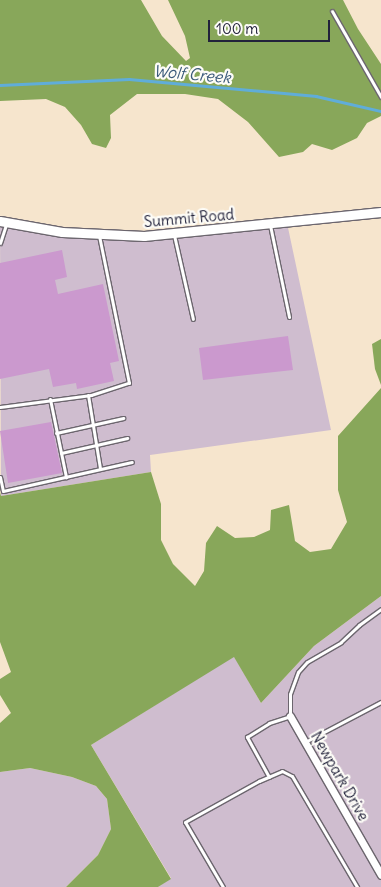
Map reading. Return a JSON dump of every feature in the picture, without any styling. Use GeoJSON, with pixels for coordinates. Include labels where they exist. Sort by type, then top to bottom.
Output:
{"type":"FeatureCollection","features":[{"type":"Feature","properties":{"kind":"street","name":"Summit Road"},"geometry":{"type":"LineString","coordinates":[[3,222],[62,232],[99,235],[174,234],[381,212]]}},
{"type":"Feature","properties":{"kind":"street","name":"Newpark Drive"},"geometry":{"type":"LineString","coordinates":[[290,716],[381,875]]}},
{"type":"Feature","properties":{"kind":"lane"},"geometry":{"type":"LineString","coordinates":[[332,11],[381,97]]}},
{"type":"Feature","properties":{"kind":"lane"},"geometry":{"type":"LineString","coordinates":[[0,242],[3,222]]}},
{"type":"Feature","properties":{"kind":"lane"},"geometry":{"type":"LineString","coordinates":[[270,224],[288,316]]}},
{"type":"Feature","properties":{"kind":"lane"},"geometry":{"type":"LineString","coordinates":[[174,234],[193,319]]}},
{"type":"Feature","properties":{"kind":"lane"},"geometry":{"type":"LineString","coordinates":[[0,407],[88,395],[130,384],[99,235]]}},
{"type":"Feature","properties":{"kind":"lane"},"geometry":{"type":"LineString","coordinates":[[88,395],[100,468]]}},
{"type":"Feature","properties":{"kind":"lane"},"geometry":{"type":"LineString","coordinates":[[50,399],[66,477]]}},
{"type":"Feature","properties":{"kind":"lane"},"geometry":{"type":"LineString","coordinates":[[56,433],[123,418]]}},
{"type":"Feature","properties":{"kind":"lane"},"geometry":{"type":"LineString","coordinates":[[60,453],[127,438]]}},
{"type":"Feature","properties":{"kind":"lane"},"geometry":{"type":"LineString","coordinates":[[0,476],[3,491],[132,462]]}},
{"type":"Feature","properties":{"kind":"lane"},"geometry":{"type":"LineString","coordinates":[[269,777],[247,737],[269,723],[290,716],[290,694],[298,672],[307,662],[341,642],[359,625],[381,609]]}},
{"type":"Feature","properties":{"kind":"lane"},"geometry":{"type":"LineString","coordinates":[[305,742],[381,702]]}},
{"type":"Feature","properties":{"kind":"lane"},"geometry":{"type":"LineString","coordinates":[[223,887],[185,822],[282,771],[292,776],[357,887]]}},
{"type":"Feature","properties":{"kind":"shaded area"},"geometry":{"type":"Polygon","coordinates":[[[0,221],[102,235],[287,223],[331,430],[150,455],[151,472],[1,496],[0,221]]]}},
{"type":"Feature","properties":{"kind":"shaded area"},"geometry":{"type":"Polygon","coordinates":[[[381,596],[381,887],[158,887],[171,878],[91,745],[234,656],[261,703],[314,646],[381,596]]]}},
{"type":"Feature","properties":{"kind":"shaded area"},"geometry":{"type":"Polygon","coordinates":[[[30,768],[72,777],[96,786],[107,799],[111,829],[98,855],[66,887],[0,887],[0,772],[30,768]]]}},
{"type":"Feature","properties":{"kind":"green space"},"geometry":{"type":"Polygon","coordinates":[[[0,0],[141,0],[162,36],[186,61],[190,58],[185,36],[168,0],[343,0],[358,29],[381,64],[381,116],[367,123],[357,138],[332,150],[312,144],[303,152],[279,157],[248,122],[218,99],[185,94],[137,94],[110,115],[111,138],[106,148],[92,144],[81,125],[65,107],[46,99],[0,101],[0,0]]]}},
{"type":"Feature","properties":{"kind":"green space"},"geometry":{"type":"Polygon","coordinates":[[[381,339],[381,385],[375,369],[372,344],[381,339]]]}},
{"type":"Feature","properties":{"kind":"green space"},"geometry":{"type":"Polygon","coordinates":[[[381,388],[381,596],[314,646],[261,703],[234,657],[91,745],[171,879],[158,887],[66,887],[98,855],[111,829],[107,799],[96,786],[72,777],[30,768],[0,772],[0,723],[11,713],[0,695],[0,679],[11,672],[0,642],[0,492],[1,496],[151,472],[161,504],[161,540],[173,564],[195,586],[204,571],[206,543],[217,526],[235,538],[254,537],[270,530],[271,510],[289,505],[295,541],[310,552],[331,549],[347,522],[338,490],[338,436],[381,388]]]}},
{"type":"Feature","properties":{"kind":"building"},"geometry":{"type":"Polygon","coordinates":[[[62,250],[67,277],[55,280],[58,294],[103,284],[119,361],[110,363],[114,381],[77,389],[76,383],[53,387],[49,369],[0,379],[0,263],[62,250]]]}},
{"type":"Feature","properties":{"kind":"building"},"geometry":{"type":"Polygon","coordinates":[[[288,336],[293,370],[203,380],[199,348],[288,336]]]}},
{"type":"Feature","properties":{"kind":"building"},"geometry":{"type":"Polygon","coordinates":[[[51,422],[62,473],[8,483],[0,431],[51,422]]]}},
{"type":"Feature","properties":{"kind":"waterway","name":"Wolf Creek"},"geometry":{"type":"LineString","coordinates":[[0,85],[129,79],[316,96],[381,111]]}}]}
